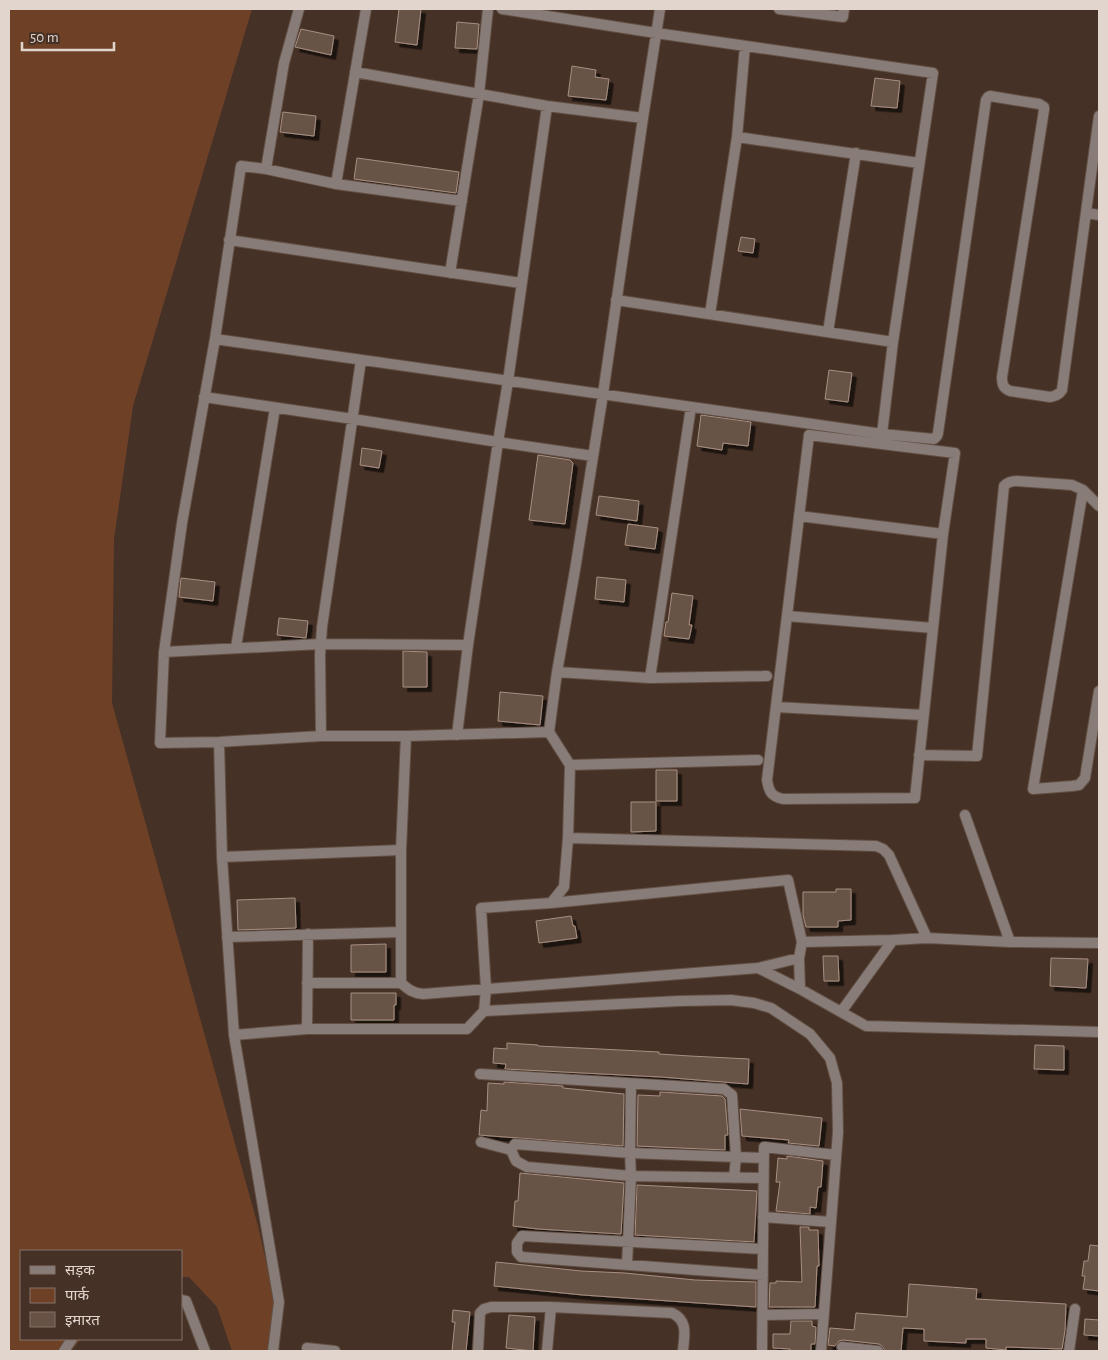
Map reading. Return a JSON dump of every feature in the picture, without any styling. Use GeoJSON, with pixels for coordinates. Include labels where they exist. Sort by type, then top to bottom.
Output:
{"type":"FeatureCollection","features":[{"type":"Feature","properties":{"kind":"street"},"geometry":{"type":"LineString","coordinates":[[266,169],[284,62],[299,9]]}},
{"type":"Feature","properties":{"kind":"street"},"geometry":{"type":"LineString","coordinates":[[336,184],[366,9]]}},
{"type":"Feature","properties":{"kind":"street"},"geometry":{"type":"LineString","coordinates":[[450,273],[480,94],[488,9]]}},
{"type":"Feature","properties":{"kind":"street"},"geometry":{"type":"LineString","coordinates":[[502,9],[568,14],[656,33],[933,73],[893,342],[882,434]]}},
{"type":"Feature","properties":{"kind":"street"},"geometry":{"type":"LineString","coordinates":[[551,903],[564,887],[568,838],[570,765],[549,732],[557,672],[603,394],[660,9]]}},
{"type":"Feature","properties":{"kind":"street"},"geometry":{"type":"LineString","coordinates":[[779,9],[842,17],[844,9]]}},
{"type":"Feature","properties":{"kind":"street"},"geometry":{"type":"LineString","coordinates":[[710,314],[737,138],[745,46]]}},
{"type":"Feature","properties":{"kind":"street"},"geometry":{"type":"LineString","coordinates":[[355,72],[547,106],[643,118]]}},
{"type":"Feature","properties":{"kind":"street"},"geometry":{"type":"LineString","coordinates":[[215,339],[931,440],[938,436],[985,103],[988,97],[993,96],[1039,104],[1044,107],[1002,377],[1006,389],[1010,391],[1050,397],[1060,394],[1062,390],[1099,116]]}},
{"type":"Feature","properties":{"kind":"street"},"geometry":{"type":"LineString","coordinates":[[457,734],[468,645],[547,106]]}},
{"type":"Feature","properties":{"kind":"street"},"geometry":{"type":"LineString","coordinates":[[737,138],[920,163]]}},
{"type":"Feature","properties":{"kind":"street"},"geometry":{"type":"LineString","coordinates":[[828,332],[856,154]]}},
{"type":"Feature","properties":{"kind":"street"},"geometry":{"type":"LineString","coordinates":[[462,202],[336,184],[266,169],[241,166],[215,339],[182,523],[164,652],[160,743],[219,742],[321,736],[549,732]]}},
{"type":"Feature","properties":{"kind":"street"},"geometry":{"type":"LineString","coordinates":[[1086,213],[1099,215]]}},
{"type":"Feature","properties":{"kind":"street"},"geometry":{"type":"LineString","coordinates":[[229,240],[521,283]]}},
{"type":"Feature","properties":{"kind":"street"},"geometry":{"type":"LineString","coordinates":[[616,300],[893,342]]}},
{"type":"Feature","properties":{"kind":"street"},"geometry":{"type":"LineString","coordinates":[[321,736],[320,644],[361,360]]}},
{"type":"Feature","properties":{"kind":"street"},"geometry":{"type":"LineString","coordinates":[[204,397],[593,456]]}},
{"type":"Feature","properties":{"kind":"street"},"geometry":{"type":"LineString","coordinates":[[650,678],[691,407]]}},
{"type":"Feature","properties":{"kind":"street"},"geometry":{"type":"LineString","coordinates":[[236,647],[274,408]]}},
{"type":"Feature","properties":{"kind":"street"},"geometry":{"type":"LineString","coordinates":[[809,435],[955,453],[943,534],[919,754],[915,798],[783,799],[770,793],[767,780],[809,435]]}},
{"type":"Feature","properties":{"kind":"street"},"geometry":{"type":"LineString","coordinates":[[919,754],[976,756],[1004,486],[1011,481],[1072,485],[1083,490],[1099,506]]}},
{"type":"Feature","properties":{"kind":"street"},"geometry":{"type":"LineString","coordinates":[[1083,490],[1033,789],[1072,786],[1079,784],[1085,778],[1099,691]]}},
{"type":"Feature","properties":{"kind":"street"},"geometry":{"type":"LineString","coordinates":[[799,516],[943,534]]}},
{"type":"Feature","properties":{"kind":"street"},"geometry":{"type":"LineString","coordinates":[[787,616],[933,628]]}},
{"type":"Feature","properties":{"kind":"street"},"geometry":{"type":"LineString","coordinates":[[164,652],[320,644],[468,645]]}},
{"type":"Feature","properties":{"kind":"street"},"geometry":{"type":"LineString","coordinates":[[557,672],[650,678],[767,676]]}},
{"type":"Feature","properties":{"kind":"street"},"geometry":{"type":"LineString","coordinates":[[776,707],[923,715]]}},
{"type":"Feature","properties":{"kind":"street"},"geometry":{"type":"LineString","coordinates":[[401,983],[401,850],[406,736]]}},
{"type":"Feature","properties":{"kind":"street"},"geometry":{"type":"LineString","coordinates":[[219,742],[226,937],[234,1035],[278,1302],[273,1351]]}},
{"type":"Feature","properties":{"kind":"street"},"geometry":{"type":"LineString","coordinates":[[570,765],[758,760]]}},
{"type":"Feature","properties":{"kind":"street"},"geometry":{"type":"LineString","coordinates":[[965,815],[1010,942]]}},
{"type":"Feature","properties":{"kind":"street"},"geometry":{"type":"LineString","coordinates":[[568,838],[876,846],[883,849],[889,855],[927,938]]}},
{"type":"Feature","properties":{"kind":"street"},"geometry":{"type":"LineString","coordinates":[[222,857],[401,850]]}},
{"type":"Feature","properties":{"kind":"street"},"geometry":{"type":"LineString","coordinates":[[234,1035],[307,1029],[467,1029],[484,1011],[486,990],[481,908],[788,880],[802,942],[799,958],[800,989]]}},
{"type":"Feature","properties":{"kind":"street"},"geometry":{"type":"LineString","coordinates":[[226,937],[401,932]]}},
{"type":"Feature","properties":{"kind":"street"},"geometry":{"type":"LineString","coordinates":[[307,1029],[308,934]]}},
{"type":"Feature","properties":{"kind":"street"},"geometry":{"type":"LineString","coordinates":[[802,942],[927,938],[1010,942],[1099,943]]}},
{"type":"Feature","properties":{"kind":"street"},"geometry":{"type":"LineString","coordinates":[[841,1012],[893,940]]}},
{"type":"Feature","properties":{"kind":"street"},"geometry":{"type":"LineString","coordinates":[[307,983],[401,983],[414,993],[423,994],[758,968],[799,958]]}},
{"type":"Feature","properties":{"kind":"street"},"geometry":{"type":"LineString","coordinates":[[758,968],[866,1026],[1099,1032]]}},
{"type":"Feature","properties":{"kind":"street"},"geometry":{"type":"LineString","coordinates":[[484,1011],[731,1000],[754,1003],[771,1008],[810,1034],[830,1058],[837,1083],[838,1132],[821,1351]]}},
{"type":"Feature","properties":{"kind":"street"},"geometry":{"type":"LineString","coordinates":[[480,1074],[724,1088],[732,1095],[736,1157],[734,1178]]}},
{"type":"Feature","properties":{"kind":"street"},"geometry":{"type":"LineString","coordinates":[[627,1265],[631,1176],[631,1084]]}},
{"type":"Feature","properties":{"kind":"street"},"geometry":{"type":"LineString","coordinates":[[481,1142],[511,1150]]}},
{"type":"Feature","properties":{"kind":"street"},"geometry":{"type":"LineString","coordinates":[[511,1150],[515,1144],[630,1154],[763,1158]]}},
{"type":"Feature","properties":{"kind":"street"},"geometry":{"type":"LineString","coordinates":[[762,1351],[764,1147],[836,1155]]}},
{"type":"Feature","properties":{"kind":"street"},"geometry":{"type":"LineString","coordinates":[[511,1150],[516,1162],[527,1167],[631,1176],[763,1178]]}},
{"type":"Feature","properties":{"kind":"street"},"geometry":{"type":"LineString","coordinates":[[763,1217],[831,1222]]}},
{"type":"Feature","properties":{"kind":"street"},"geometry":{"type":"LineString","coordinates":[[763,1250],[522,1236],[517,1244],[517,1252],[521,1257],[763,1275]]}},
{"type":"Feature","properties":{"kind":"street"},"geometry":{"type":"LineString","coordinates":[[182,1300],[186,1302],[205,1351]]}},
{"type":"Feature","properties":{"kind":"street"},"geometry":{"type":"LineString","coordinates":[[478,1351],[480,1313],[484,1309],[491,1307],[672,1313],[683,1322],[685,1329],[683,1351]]}},
{"type":"Feature","properties":{"kind":"street"},"geometry":{"type":"LineString","coordinates":[[547,1351],[551,1308]]}},
{"type":"Feature","properties":{"kind":"street"},"geometry":{"type":"LineString","coordinates":[[1069,1351],[1075,1309]]}},
{"type":"Feature","properties":{"kind":"street"},"geometry":{"type":"LineString","coordinates":[[763,1314],[824,1314]]}},
{"type":"Feature","properties":{"kind":"street"},"geometry":{"type":"LineString","coordinates":[[64,1351],[71,1340]]}},
{"type":"Feature","properties":{"kind":"street"},"geometry":{"type":"LineString","coordinates":[[842,1347],[878,1351]]}},
{"type":"Feature","properties":{"kind":"street"},"geometry":{"type":"LineString","coordinates":[[307,1348],[335,1351]]}},
{"type":"Feature","properties":{"kind":"green space"},"geometry":{"type":"Polygon","coordinates":[[[9,9],[252,9],[133,406],[114,539],[112,703],[258,1226],[275,1301],[272,1351],[232,1351],[217,1307],[189,1277],[182,1277],[182,1250],[20,1250],[20,1340],[80,1340],[71,1351],[9,1351],[9,9]]]}},
{"type":"Feature","properties":{"kind":"building"},"geometry":{"type":"Polygon","coordinates":[[[399,9],[421,9],[417,45],[395,42],[399,9]]]}},
{"type":"Feature","properties":{"kind":"building"},"geometry":{"type":"Polygon","coordinates":[[[457,22],[479,24],[477,49],[455,48],[457,22]]]}},
{"type":"Feature","properties":{"kind":"building"},"geometry":{"type":"Polygon","coordinates":[[[301,29],[334,36],[331,55],[295,47],[301,29]]]}},
{"type":"Feature","properties":{"kind":"building"},"geometry":{"type":"Polygon","coordinates":[[[572,66],[596,70],[595,77],[609,79],[606,100],[568,96],[572,66]]]}},
{"type":"Feature","properties":{"kind":"building"},"geometry":{"type":"Polygon","coordinates":[[[875,78],[900,81],[897,108],[871,106],[875,78]]]}},
{"type":"Feature","properties":{"kind":"building"},"geometry":{"type":"Polygon","coordinates":[[[283,112],[316,116],[314,136],[280,132],[283,112]]]}},
{"type":"Feature","properties":{"kind":"building"},"geometry":{"type":"Polygon","coordinates":[[[357,158],[459,172],[456,193],[354,179],[357,158]]]}},
{"type":"Feature","properties":{"kind":"building"},"geometry":{"type":"Polygon","coordinates":[[[741,237],[755,239],[753,253],[738,251],[741,237]]]}},
{"type":"Feature","properties":{"kind":"building"},"geometry":{"type":"Polygon","coordinates":[[[829,370],[852,373],[848,402],[825,399],[829,370]]]}},
{"type":"Feature","properties":{"kind":"building"},"geometry":{"type":"Polygon","coordinates":[[[701,415],[751,422],[748,446],[723,443],[722,450],[697,446],[701,415]]]}},
{"type":"Feature","properties":{"kind":"building"},"geometry":{"type":"Polygon","coordinates":[[[362,448],[382,451],[379,468],[360,465],[362,448]]]}},
{"type":"Feature","properties":{"kind":"building"},"geometry":{"type":"Polygon","coordinates":[[[538,455],[570,460],[573,463],[565,524],[529,520],[538,455]]]}},
{"type":"Feature","properties":{"kind":"building"},"geometry":{"type":"Polygon","coordinates":[[[599,496],[639,501],[637,521],[596,515],[599,496]]]}},
{"type":"Feature","properties":{"kind":"building"},"geometry":{"type":"Polygon","coordinates":[[[628,524],[658,528],[655,549],[625,545],[628,524]]]}},
{"type":"Feature","properties":{"kind":"building"},"geometry":{"type":"Polygon","coordinates":[[[597,577],[626,580],[624,602],[595,599],[597,577]]]}},
{"type":"Feature","properties":{"kind":"building"},"geometry":{"type":"Polygon","coordinates":[[[181,578],[215,582],[213,601],[179,597],[181,578]]]}},
{"type":"Feature","properties":{"kind":"building"},"geometry":{"type":"Polygon","coordinates":[[[672,593],[693,596],[689,625],[692,625],[689,639],[664,636],[672,593]]]}},
{"type":"Feature","properties":{"kind":"building"},"geometry":{"type":"Polygon","coordinates":[[[279,618],[308,621],[306,638],[277,635],[279,618]]]}},
{"type":"Feature","properties":{"kind":"building"},"geometry":{"type":"Polygon","coordinates":[[[403,651],[427,652],[427,687],[403,687],[403,651]]]}},
{"type":"Feature","properties":{"kind":"building"},"geometry":{"type":"Polygon","coordinates":[[[500,692],[543,696],[540,725],[498,721],[500,692]]]}},
{"type":"Feature","properties":{"kind":"building"},"geometry":{"type":"Polygon","coordinates":[[[656,770],[677,770],[677,801],[656,801],[656,770]]]}},
{"type":"Feature","properties":{"kind":"building"},"geometry":{"type":"Polygon","coordinates":[[[631,802],[656,802],[656,831],[631,832],[631,802]]]}},
{"type":"Feature","properties":{"kind":"building"},"geometry":{"type":"Polygon","coordinates":[[[836,889],[851,889],[851,920],[838,921],[838,927],[806,927],[803,915],[803,892],[836,892],[836,889]]]}},
{"type":"Feature","properties":{"kind":"building"},"geometry":{"type":"Polygon","coordinates":[[[295,898],[296,928],[238,930],[237,900],[295,898]]]}},
{"type":"Feature","properties":{"kind":"building"},"geometry":{"type":"Polygon","coordinates":[[[571,916],[577,938],[539,943],[536,921],[571,916]]]}},
{"type":"Feature","properties":{"kind":"building"},"geometry":{"type":"Polygon","coordinates":[[[386,944],[386,972],[351,972],[351,945],[386,944]]]}},
{"type":"Feature","properties":{"kind":"building"},"geometry":{"type":"Polygon","coordinates":[[[823,956],[838,956],[839,981],[824,981],[823,956]]]}},
{"type":"Feature","properties":{"kind":"building"},"geometry":{"type":"Polygon","coordinates":[[[1051,958],[1088,959],[1086,988],[1050,986],[1051,958]]]}},
{"type":"Feature","properties":{"kind":"building"},"geometry":{"type":"Polygon","coordinates":[[[351,993],[396,993],[394,1020],[351,1020],[351,993]]]}},
{"type":"Feature","properties":{"kind":"building"},"geometry":{"type":"Polygon","coordinates":[[[507,1043],[749,1059],[748,1084],[661,1077],[505,1069],[506,1064],[493,1063],[494,1048],[507,1049],[507,1043]]]}},
{"type":"Feature","properties":{"kind":"building"},"geometry":{"type":"Polygon","coordinates":[[[1035,1045],[1064,1046],[1064,1070],[1034,1069],[1035,1045]]]}},
{"type":"Feature","properties":{"kind":"building"},"geometry":{"type":"Polygon","coordinates":[[[504,1082],[563,1086],[563,1088],[624,1094],[623,1146],[479,1135],[481,1110],[487,1111],[488,1083],[504,1084],[504,1082]]]}},
{"type":"Feature","properties":{"kind":"building"},"geometry":{"type":"Polygon","coordinates":[[[660,1092],[722,1096],[725,1099],[728,1135],[725,1135],[725,1150],[637,1146],[638,1095],[660,1096],[660,1092]]]}},
{"type":"Feature","properties":{"kind":"building"},"geometry":{"type":"Polygon","coordinates":[[[740,1109],[822,1118],[819,1146],[788,1143],[789,1140],[742,1136],[740,1109]]]}},
{"type":"Feature","properties":{"kind":"building"},"geometry":{"type":"Polygon","coordinates":[[[787,1156],[823,1161],[821,1187],[818,1187],[816,1208],[810,1207],[810,1214],[776,1211],[780,1182],[776,1182],[778,1158],[787,1159],[787,1156]]]}},
{"type":"Feature","properties":{"kind":"building"},"geometry":{"type":"Polygon","coordinates":[[[520,1173],[624,1183],[621,1234],[513,1226],[515,1201],[518,1201],[520,1173]]]}},
{"type":"Feature","properties":{"kind":"building"},"geometry":{"type":"Polygon","coordinates":[[[637,1185],[757,1191],[754,1242],[635,1235],[637,1185]]]}},
{"type":"Feature","properties":{"kind":"building"},"geometry":{"type":"Polygon","coordinates":[[[800,1227],[818,1230],[819,1266],[817,1266],[815,1307],[769,1307],[770,1283],[776,1283],[776,1281],[802,1282],[800,1227]]]}},
{"type":"Feature","properties":{"kind":"building"},"geometry":{"type":"Polygon","coordinates":[[[1090,1245],[1099,1246],[1099,1291],[1083,1289],[1085,1276],[1082,1276],[1084,1261],[1088,1261],[1090,1245]]]}},
{"type":"Feature","properties":{"kind":"building"},"geometry":{"type":"Polygon","coordinates":[[[496,1262],[695,1280],[756,1282],[756,1307],[583,1295],[494,1286],[496,1262]]]}},
{"type":"Feature","properties":{"kind":"building"},"geometry":{"type":"Polygon","coordinates":[[[909,1284],[977,1289],[976,1299],[1066,1304],[1062,1349],[1006,1347],[1006,1350],[986,1348],[986,1339],[966,1339],[966,1343],[924,1341],[924,1329],[903,1328],[901,1351],[885,1351],[879,1344],[843,1340],[839,1341],[835,1346],[828,1345],[830,1328],[854,1330],[856,1313],[907,1317],[909,1284]]]}},
{"type":"Feature","properties":{"kind":"building"},"geometry":{"type":"Polygon","coordinates":[[[453,1310],[470,1312],[466,1351],[452,1351],[455,1322],[452,1322],[453,1310]]]}},
{"type":"Feature","properties":{"kind":"building"},"geometry":{"type":"Polygon","coordinates":[[[509,1315],[535,1317],[533,1351],[506,1348],[509,1315]]]}},
{"type":"Feature","properties":{"kind":"building"},"geometry":{"type":"Polygon","coordinates":[[[1085,1319],[1099,1320],[1099,1336],[1084,1335],[1085,1319]]]}},
{"type":"Feature","properties":{"kind":"building"},"geometry":{"type":"Polygon","coordinates":[[[791,1321],[812,1321],[812,1326],[816,1327],[815,1344],[811,1344],[811,1351],[790,1351],[790,1349],[773,1348],[773,1334],[790,1334],[791,1321]]]}}]}
